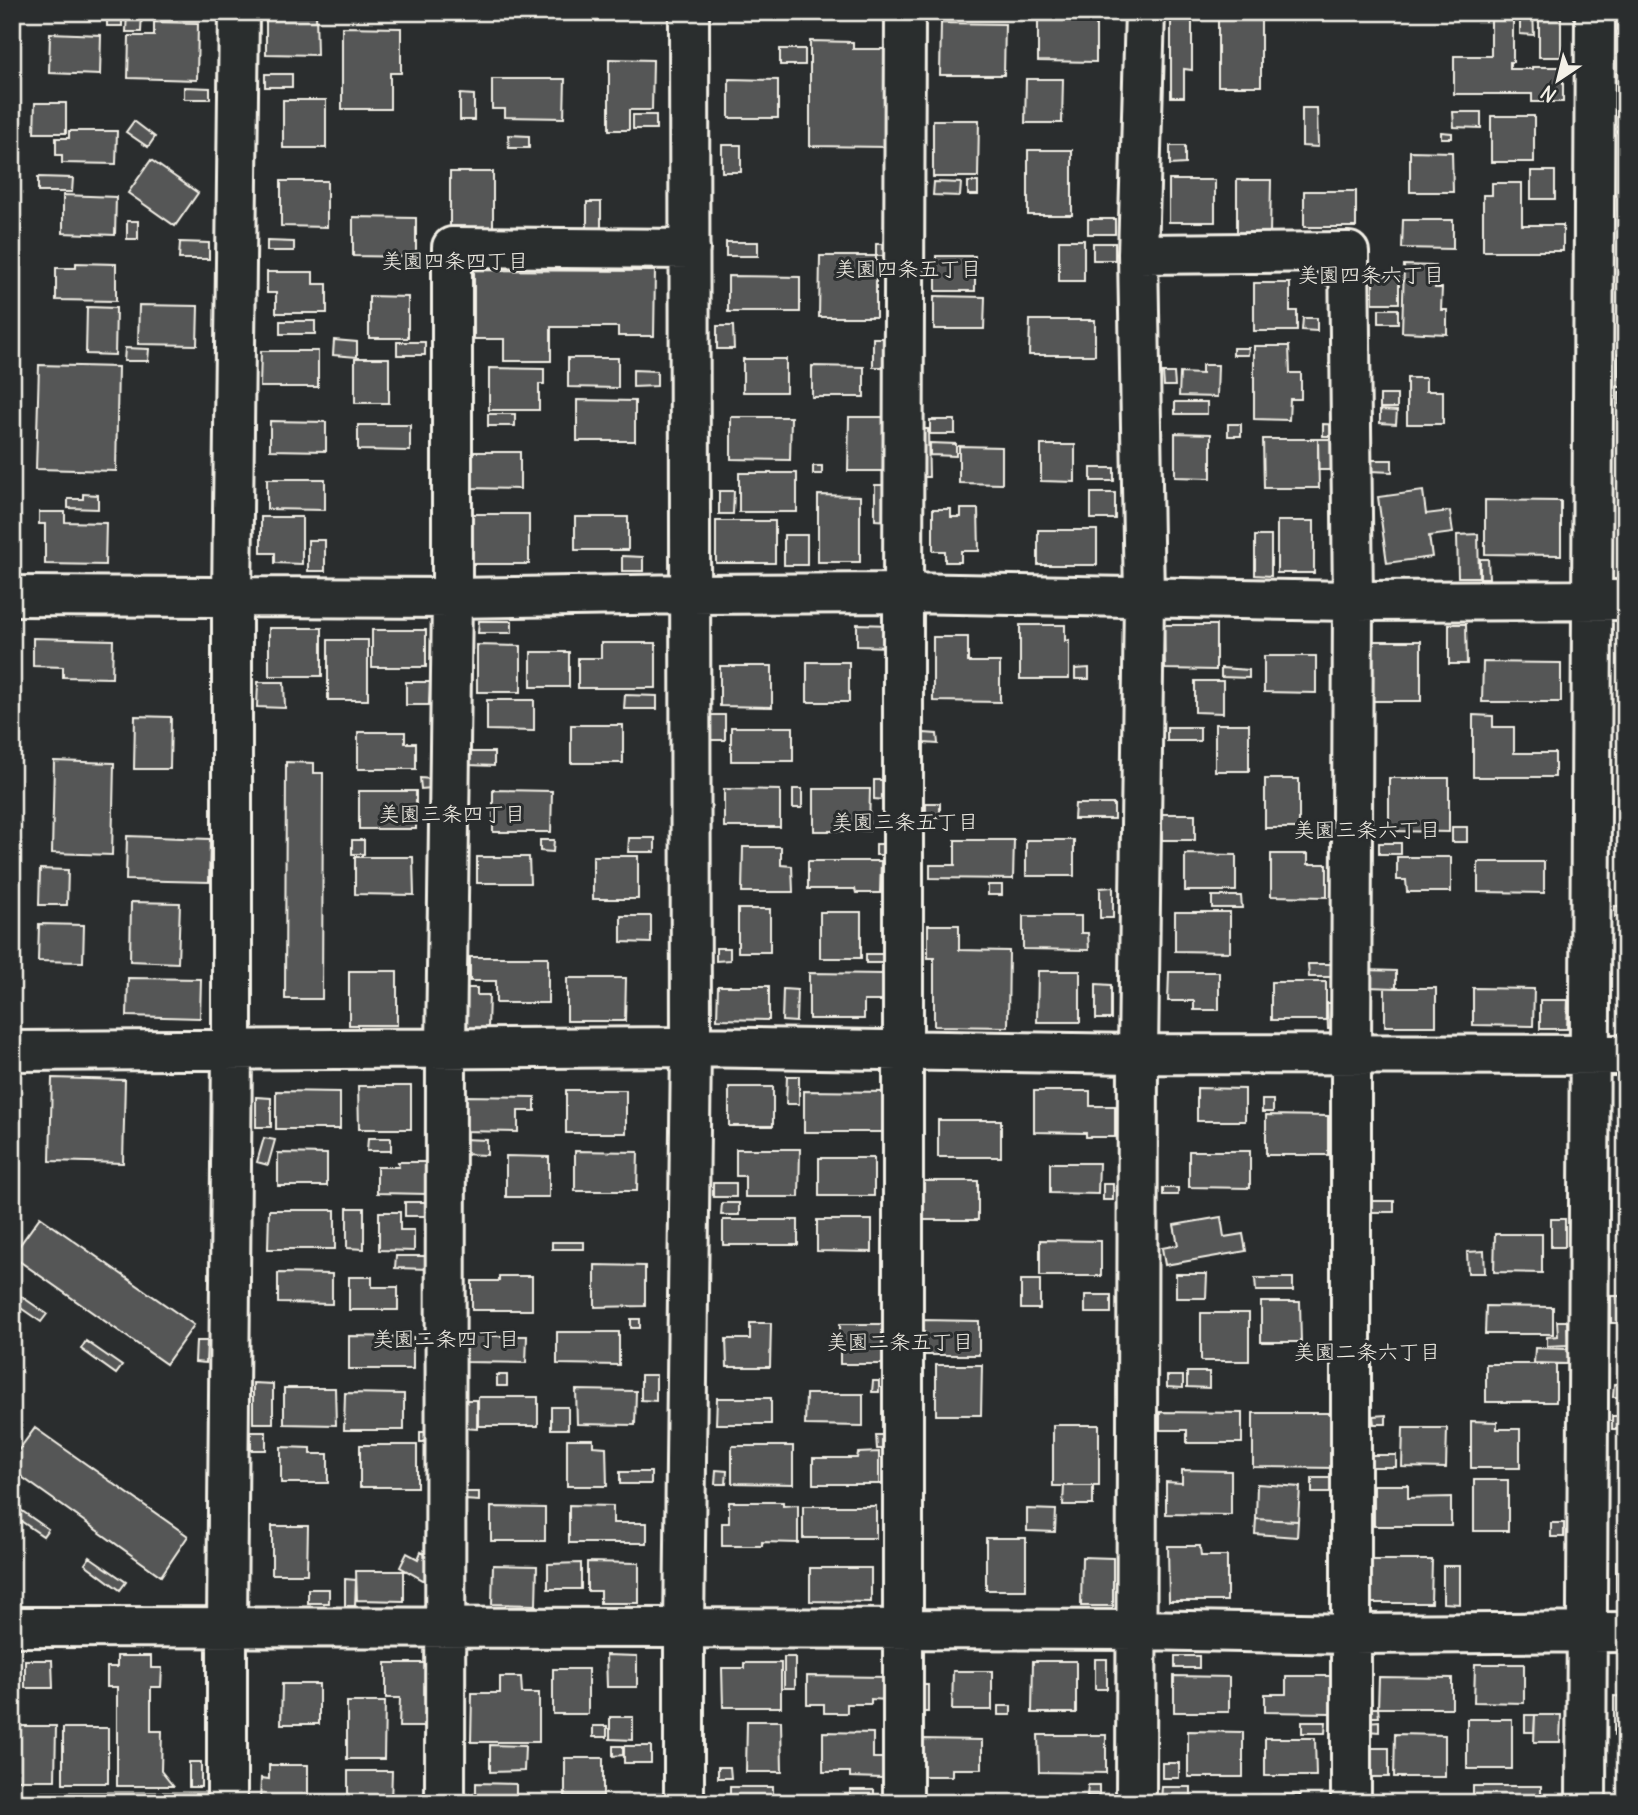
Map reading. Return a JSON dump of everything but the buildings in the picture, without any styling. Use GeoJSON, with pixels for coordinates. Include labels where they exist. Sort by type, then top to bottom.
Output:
{"type":"FeatureCollection","features":[{"type":"Feature","properties":{"kind":"street"},"geometry":{"type":"LineString","coordinates":[[227,1803],[232,597],[239,12]]}},
{"type":"Feature","properties":{"kind":"street"},"geometry":{"type":"LineString","coordinates":[[684,1803],[691,1047],[689,12]]}},
{"type":"Feature","properties":{"kind":"street"},"geometry":{"type":"LineString","coordinates":[[903,1803],[905,12]]}},
{"type":"Feature","properties":{"kind":"street"},"geometry":{"type":"LineString","coordinates":[[1136,1803],[1144,598],[1138,254],[1145,12]]}},
{"type":"Feature","properties":{"kind":"street"},"geometry":{"type":"LineString","coordinates":[[1586,1803],[1587,1632],[1607,1055],[1609,600],[1595,12]]}},
{"type":"Feature","properties":{"kind":"street"},"geometry":{"type":"LineString","coordinates":[[445,1803],[446,1048],[452,598],[452,247],[690,249]]}},
{"type":"Feature","properties":{"kind":"street"},"geometry":{"type":"LineString","coordinates":[[1138,254],[1349,252],[1353,601],[1351,1803]]}},
{"type":"Feature","properties":{"kind":"street"},"geometry":{"type":"LineString","coordinates":[[12,596],[452,598],[903,593],[1353,601],[1609,600]]}},
{"type":"Feature","properties":{"kind":"street"},"geometry":{"type":"LineString","coordinates":[[12,1051],[691,1047],[1139,1054],[1607,1055]]}},
{"type":"Feature","properties":{"kind":"street"},"geometry":{"type":"LineString","coordinates":[[12,1628],[1138,1630],[1351,1634],[1626,1632]]}},
{"type":"Feature","properties":{"kind":"shaded area"},"geometry":{"type":"Polygon","coordinates":[[[12,1792],[209,1792],[209,1803],[12,1803],[12,1792]]]}},
{"type":"Feature","properties":{"kind":"district","name":"美園四条四丁目"},"geometry":{"type":"Point","coordinates":[455,261]}},
{"type":"Feature","properties":{"kind":"district","name":"美園四条五丁目"},"geometry":{"type":"Point","coordinates":[908,269]}},
{"type":"Feature","properties":{"kind":"district","name":"美園四条六丁目"},"geometry":{"type":"Point","coordinates":[1371,275]}},
{"type":"Feature","properties":{"kind":"district","name":"美園三条四丁目"},"geometry":{"type":"Point","coordinates":[452,814]}},
{"type":"Feature","properties":{"kind":"district","name":"美園三条五丁目"},"geometry":{"type":"Point","coordinates":[905,822]}},
{"type":"Feature","properties":{"kind":"district","name":"美園三条六丁目"},"geometry":{"type":"Point","coordinates":[1367,830]}},
{"type":"Feature","properties":{"kind":"district","name":"美園二条四丁目"},"geometry":{"type":"Point","coordinates":[446,1339]}},
{"type":"Feature","properties":{"kind":"district","name":"美園二条五丁目"},"geometry":{"type":"Point","coordinates":[900,1342]}},
{"type":"Feature","properties":{"kind":"district","name":"美園二条六丁目"},"geometry":{"type":"Point","coordinates":[1367,1352]}}]}
